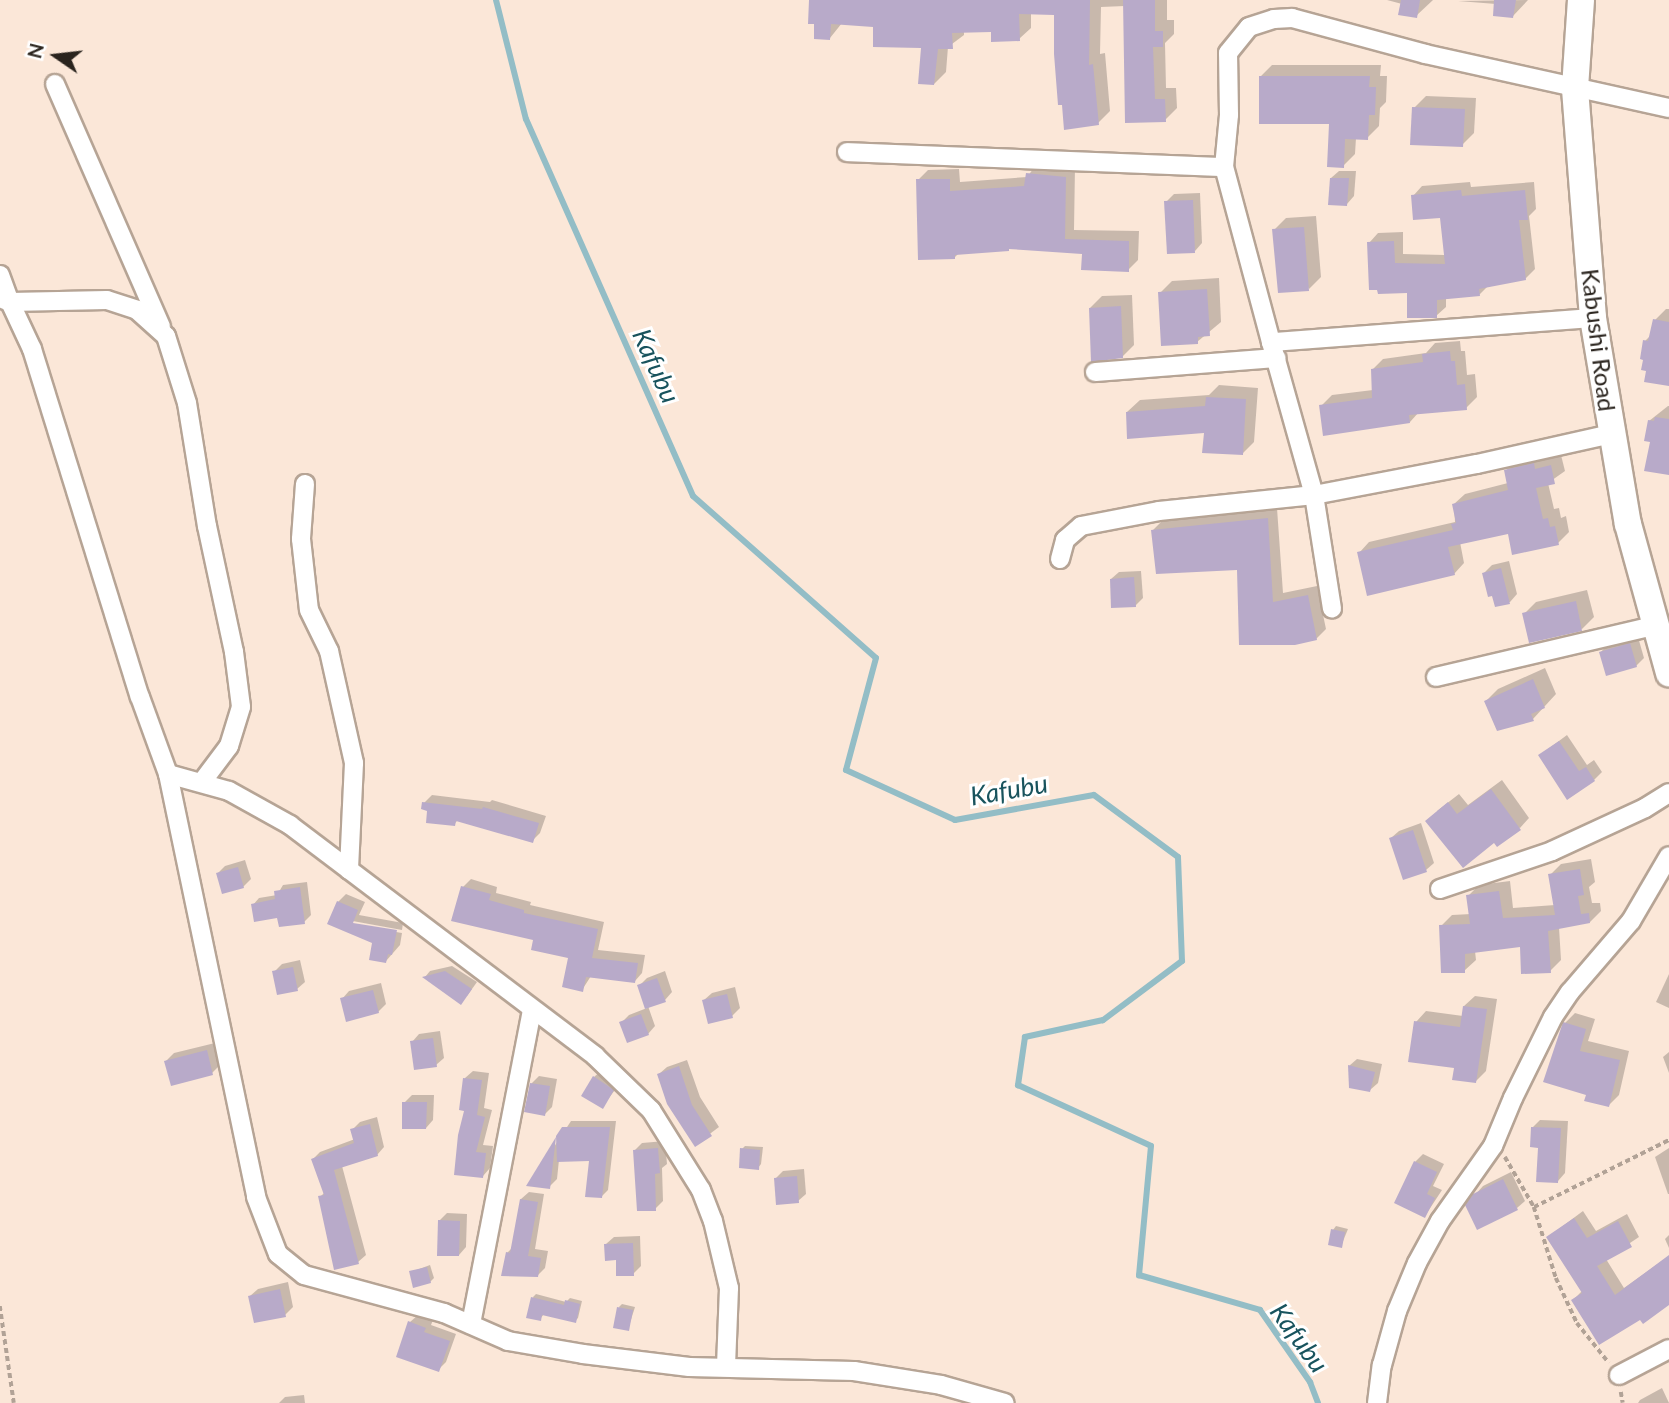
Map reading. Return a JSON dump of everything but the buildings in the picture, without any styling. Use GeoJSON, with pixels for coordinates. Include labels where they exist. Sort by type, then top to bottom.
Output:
{"type":"FeatureCollection","features":[{"type":"Feature","properties":{"kind":"main road","name":"Kabushi Road"},"geometry":{"type":"LineString","coordinates":[[1581,0],[1575,89],[1594,318],[1611,434],[1628,524],[1669,673]]}},
{"type":"Feature","properties":{"kind":"street"},"geometry":{"type":"LineString","coordinates":[[1332,609],[1314,495],[1224,167],[1228,115],[1228,53],[1249,27],[1274,19],[1314,22],[1425,54],[1669,108]]}},
{"type":"Feature","properties":{"kind":"street"},"geometry":{"type":"LineString","coordinates":[[55,84],[166,336],[187,403],[207,526],[234,652],[241,707],[229,746],[202,782]]}},
{"type":"Feature","properties":{"kind":"street"},"geometry":{"type":"LineString","coordinates":[[847,152],[1224,167]]}},
{"type":"Feature","properties":{"kind":"street"},"geometry":{"type":"LineString","coordinates":[[0,275],[5,300],[32,349],[140,696],[167,774],[256,1197],[278,1254],[291,1268],[304,1275],[444,1313],[508,1341],[648,1363],[854,1371],[941,1385],[1005,1403]]}},
{"type":"Feature","properties":{"kind":"street"},"geometry":{"type":"LineString","coordinates":[[5,300],[107,300],[137,310],[166,336]]}},
{"type":"Feature","properties":{"kind":"street"},"geometry":{"type":"LineString","coordinates":[[1095,372],[1273,350],[1594,318]]}},
{"type":"Feature","properties":{"kind":"street"},"geometry":{"type":"LineString","coordinates":[[1060,559],[1065,540],[1081,526],[1159,511],[1314,495],[1611,434]]}},
{"type":"Feature","properties":{"kind":"street"},"geometry":{"type":"LineString","coordinates":[[305,484],[301,539],[309,610],[329,651],[354,763],[349,870]]}},
{"type":"Feature","properties":{"kind":"street"},"geometry":{"type":"LineString","coordinates":[[1436,677],[1654,626]]}},
{"type":"Feature","properties":{"kind":"street"},"geometry":{"type":"LineString","coordinates":[[167,774],[229,791],[290,824],[532,1011],[595,1056],[651,1110],[701,1190],[713,1222],[729,1288],[726,1367]]}},
{"type":"Feature","properties":{"kind":"street"},"geometry":{"type":"LineString","coordinates":[[1440,889],[1552,851],[1645,808],[1669,793]]}},
{"type":"Feature","properties":{"kind":"street"},"geometry":{"type":"LineString","coordinates":[[1377,1403],[1382,1365],[1394,1322],[1417,1263],[1440,1222],[1493,1146],[1513,1098],[1553,1017],[1570,992],[1631,921],[1669,856]]}},
{"type":"Feature","properties":{"kind":"street"},"geometry":{"type":"LineString","coordinates":[[471,1324],[532,1011]]}},
{"type":"Feature","properties":{"kind":"street"},"geometry":{"type":"LineString","coordinates":[[1619,1375],[1669,1349]]}},
{"type":"Feature","properties":{"kind":"path"},"geometry":{"type":"LineString","coordinates":[[1534,1207],[1669,1140]]}},
{"type":"Feature","properties":{"kind":"path"},"geometry":{"type":"LineString","coordinates":[[1493,1146],[1510,1163],[1534,1207],[1556,1278],[1577,1324],[1619,1375],[1623,1403]]}},
{"type":"Feature","properties":{"kind":"path"},"geometry":{"type":"LineString","coordinates":[[0,1306],[14,1403]]}},
{"type":"Feature","properties":{"kind":"waterway","name":"Kafubu"},"geometry":{"type":"LineString","coordinates":[[496,0],[526,119],[693,496],[876,658],[846,770],[955,820],[1094,795],[1178,857],[1182,961],[1103,1020],[1025,1037],[1018,1085],[1151,1146],[1139,1275],[1260,1310],[1310,1382],[1318,1403]]}}]}
